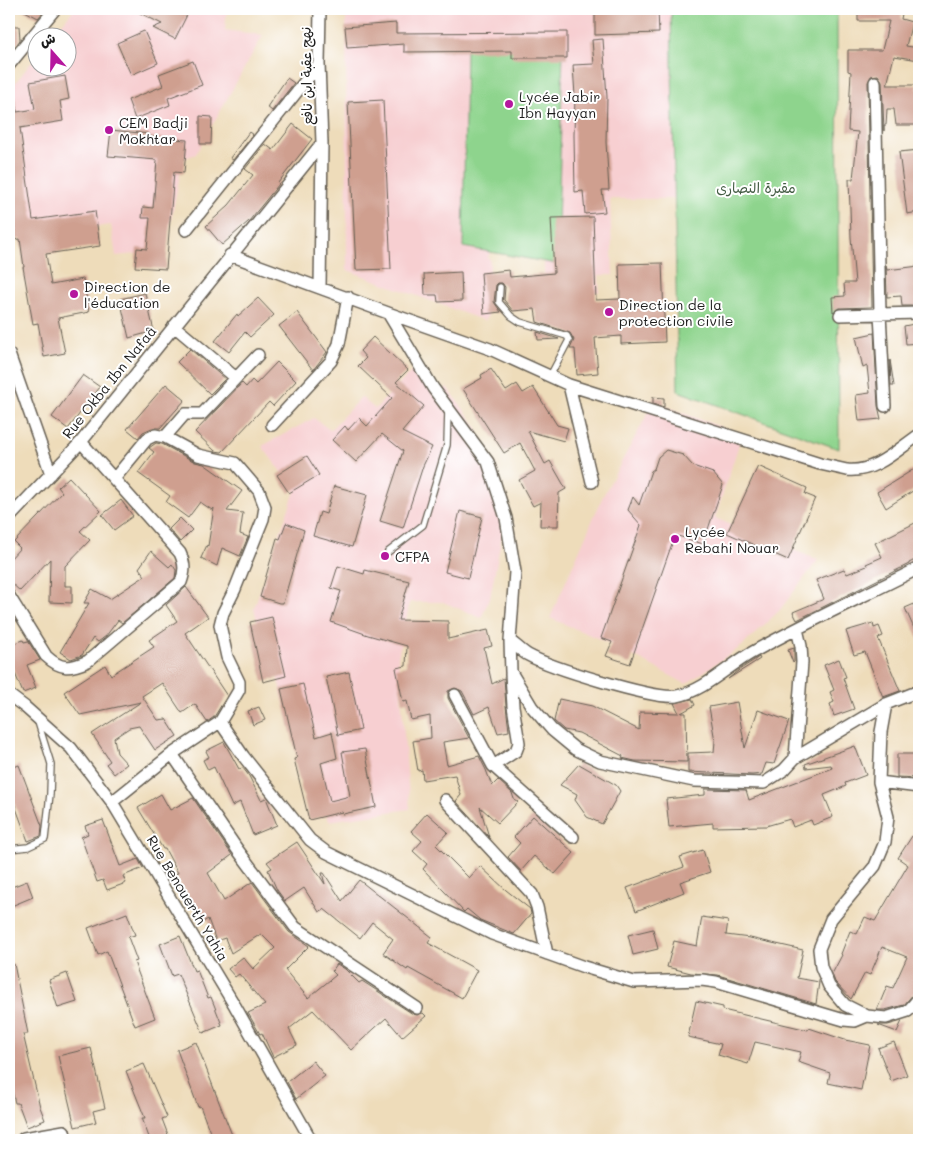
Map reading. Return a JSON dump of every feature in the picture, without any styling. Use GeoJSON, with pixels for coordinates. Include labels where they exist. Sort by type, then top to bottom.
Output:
{"type":"FeatureCollection","features":[{"type":"Feature","properties":{"kind":"street"},"geometry":{"type":"LineString","coordinates":[[9,65],[55,9]]}},
{"type":"Feature","properties":{"kind":"street","name":"نهج عقبة ابن نافع"},"geometry":{"type":"LineString","coordinates":[[320,9],[319,64],[322,143],[320,288]]}},
{"type":"Feature","properties":{"kind":"street"},"geometry":{"type":"LineString","coordinates":[[186,230],[319,64]]}},
{"type":"Feature","properties":{"kind":"street"},"geometry":{"type":"LineString","coordinates":[[874,82],[880,314],[885,406]]}},
{"type":"Feature","properties":{"kind":"street","name":"Rue Okba Ibn Nafaâ"},"geometry":{"type":"LineString","coordinates":[[9,518],[81,442],[322,143]]}},
{"type":"Feature","properties":{"kind":"street"},"geometry":{"type":"LineString","coordinates":[[230,255],[490,349],[569,385],[820,464],[849,470],[872,466],[890,456],[919,435]]}},
{"type":"Feature","properties":{"kind":"street"},"geometry":{"type":"LineString","coordinates":[[272,425],[331,360],[339,344],[348,297]]}},
{"type":"Feature","properties":{"kind":"street"},"geometry":{"type":"LineString","coordinates":[[388,313],[433,388],[488,462],[506,518],[515,572],[510,641],[513,706],[519,743],[516,751],[494,766]]}},
{"type":"Feature","properties":{"kind":"street"},"geometry":{"type":"LineString","coordinates":[[840,316],[919,313]]}},
{"type":"Feature","properties":{"kind":"street"},"geometry":{"type":"LineString","coordinates":[[174,326],[236,378]]}},
{"type":"Feature","properties":{"kind":"street"},"geometry":{"type":"LineString","coordinates":[[9,354],[51,474]]}},
{"type":"Feature","properties":{"kind":"street"},"geometry":{"type":"LineString","coordinates":[[165,437],[184,414],[202,414],[258,355]]}},
{"type":"Feature","properties":{"kind":"street"},"geometry":{"type":"LineString","coordinates":[[569,385],[592,482]]}},
{"type":"Feature","properties":{"kind":"street"},"geometry":{"type":"LineString","coordinates":[[112,802],[172,754],[220,722],[238,690],[240,686],[227,657],[220,625],[265,507],[259,491],[235,463],[198,455],[165,437],[155,435],[147,438],[114,479]]}},
{"type":"Feature","properties":{"kind":"street"},"geometry":{"type":"LineString","coordinates":[[9,596],[46,656],[54,663],[64,667],[76,666],[88,661],[181,582],[185,572],[184,562],[180,553],[81,442]]}},
{"type":"Feature","properties":{"kind":"street"},"geometry":{"type":"LineString","coordinates":[[510,641],[526,654],[541,661],[662,697],[677,696],[694,691],[751,653],[919,568]]}},
{"type":"Feature","properties":{"kind":"street"},"geometry":{"type":"LineString","coordinates":[[795,758],[802,662],[798,629]]}},
{"type":"Feature","properties":{"kind":"street"},"geometry":{"type":"LineString","coordinates":[[511,672],[532,707],[552,730],[575,749],[600,761],[694,780],[764,783],[784,770],[795,758],[886,704],[919,692]]}},
{"type":"Feature","properties":{"kind":"street","name":"Rue Benouerth Yahia"},"geometry":{"type":"LineString","coordinates":[[9,695],[71,748],[112,802],[235,1006],[311,1140]]}},
{"type":"Feature","properties":{"kind":"street"},"geometry":{"type":"LineString","coordinates":[[455,695],[494,766],[573,837]]}},
{"type":"Feature","properties":{"kind":"street"},"geometry":{"type":"LineString","coordinates":[[886,704],[881,732],[879,782],[888,817],[885,842],[875,866],[831,919],[819,949],[821,967],[829,986],[845,1005],[867,1016],[886,1018],[908,1011],[919,998]]}},
{"type":"Feature","properties":{"kind":"street"},"geometry":{"type":"LineString","coordinates":[[220,722],[244,757],[310,840],[326,852],[492,934],[584,968],[634,982],[702,980],[716,982],[844,1020],[855,1021],[867,1016]]}},
{"type":"Feature","properties":{"kind":"street"},"geometry":{"type":"LineString","coordinates":[[172,754],[237,849],[294,927],[417,1008]]}},
{"type":"Feature","properties":{"kind":"street"},"geometry":{"type":"LineString","coordinates":[[879,782],[919,786]]}},
{"type":"Feature","properties":{"kind":"street"},"geometry":{"type":"LineString","coordinates":[[445,800],[532,894],[537,907],[547,954]]}},
{"type":"Feature","properties":{"kind":"street"},"geometry":{"type":"LineString","coordinates":[[22,1140],[24,1138],[64,1132],[66,1140]]}},
{"type":"Feature","properties":{"kind":"lane"},"geometry":{"type":"LineString","coordinates":[[500,287],[499,302],[511,316],[520,322],[567,336],[569,340],[550,376]]}},
{"type":"Feature","properties":{"kind":"lane"},"geometry":{"type":"LineString","coordinates":[[388,552],[423,525],[447,445],[448,408]]}},
{"type":"Feature","properties":{"kind":"lane"},"geometry":{"type":"LineString","coordinates":[[9,848],[28,847],[45,839],[51,764],[37,717]]}},
{"type":"Feature","properties":{"kind":"shaded area","name":"CEM Badji Mokhtar"},"geometry":{"type":"Polygon","coordinates":[[[74,9],[227,9],[225,30],[263,35],[196,154],[183,159],[165,251],[116,256],[111,225],[17,237],[9,187],[9,91],[28,67],[28,78],[78,78],[78,28],[58,28],[74,9]]]}},
{"type":"Feature","properties":{"kind":"shaded area","name":"Lycée Jabir Ibn Hayyan"},"geometry":{"type":"Polygon","coordinates":[[[346,9],[671,9],[674,199],[610,199],[613,275],[599,275],[599,292],[544,287],[544,262],[490,252],[488,258],[490,259],[489,313],[485,321],[347,270],[346,9]]]}},
{"type":"Feature","properties":{"kind":"shaded area","name":"CFPA"},"geometry":{"type":"Polygon","coordinates":[[[412,371],[438,395],[447,387],[476,426],[506,514],[490,598],[481,618],[443,602],[410,602],[398,657],[410,809],[329,821],[291,732],[277,675],[267,663],[254,608],[295,491],[262,446],[314,418],[330,430],[361,397],[375,409],[412,371]]]}},
{"type":"Feature","properties":{"kind":"shaded area","name":"Lycée Rebahi Nouar"},"geometry":{"type":"Polygon","coordinates":[[[654,402],[742,435],[715,518],[818,560],[779,611],[742,646],[686,684],[611,644],[550,618],[603,496],[654,402]]]}},
{"type":"Feature","properties":{"kind":"green space","name":"مقبرة النصارى"},"geometry":{"type":"Polygon","coordinates":[[[671,9],[837,9],[839,449],[678,391],[671,9]]]}},
{"type":"Feature","properties":{"kind":"green space"},"geometry":{"type":"Polygon","coordinates":[[[466,50],[563,51],[557,264],[463,247],[466,50]]]}},
{"type":"Feature","properties":{"kind":"building"},"geometry":{"type":"Polygon","coordinates":[[[21,9],[46,9],[38,18],[21,9]]]}},
{"type":"Feature","properties":{"kind":"building"},"geometry":{"type":"Polygon","coordinates":[[[132,9],[180,9],[188,13],[175,39],[153,28],[162,24],[132,9]]]}},
{"type":"Feature","properties":{"kind":"building"},"geometry":{"type":"Polygon","coordinates":[[[858,9],[903,9],[901,19],[912,22],[906,46],[919,48],[919,60],[894,56],[887,85],[917,85],[917,89],[919,89],[919,125],[896,125],[894,109],[887,109],[884,131],[882,81],[878,75],[871,76],[868,82],[872,307],[840,308],[833,312],[832,297],[845,296],[844,283],[855,283],[849,179],[853,179],[858,132],[848,131],[851,72],[848,71],[848,50],[882,50],[889,21],[858,21],[858,9]]]}},
{"type":"Feature","properties":{"kind":"building"},"geometry":{"type":"Polygon","coordinates":[[[658,10],[659,33],[595,35],[595,12],[658,10]]]}},
{"type":"Feature","properties":{"kind":"building"},"geometry":{"type":"Polygon","coordinates":[[[396,23],[396,33],[567,32],[567,58],[512,58],[512,51],[404,52],[404,44],[347,48],[345,27],[396,23]]]}},
{"type":"Feature","properties":{"kind":"building"},"geometry":{"type":"Polygon","coordinates":[[[9,26],[19,26],[20,40],[14,48],[9,48],[9,26]]]}},
{"type":"Feature","properties":{"kind":"building"},"geometry":{"type":"Polygon","coordinates":[[[144,31],[158,63],[131,75],[117,43],[144,31]]]}},
{"type":"Feature","properties":{"kind":"building"},"geometry":{"type":"Polygon","coordinates":[[[603,39],[607,97],[606,142],[609,190],[602,190],[605,212],[585,214],[583,191],[575,192],[575,96],[573,65],[594,64],[592,40],[603,39]]]}},
{"type":"Feature","properties":{"kind":"building"},"geometry":{"type":"Polygon","coordinates":[[[193,61],[202,85],[168,98],[170,105],[135,119],[128,100],[163,86],[159,74],[193,61]]]}},
{"type":"Feature","properties":{"kind":"building"},"geometry":{"type":"Polygon","coordinates":[[[65,78],[69,99],[60,101],[63,121],[20,128],[33,220],[95,211],[100,246],[46,254],[51,285],[83,279],[89,312],[58,318],[65,353],[44,357],[38,323],[33,324],[20,239],[14,240],[9,204],[9,98],[15,98],[17,112],[35,109],[30,82],[65,78]]]}},
{"type":"Feature","properties":{"kind":"building"},"geometry":{"type":"Polygon","coordinates":[[[287,78],[294,83],[272,111],[267,107],[287,78]]]}},
{"type":"Feature","properties":{"kind":"building"},"geometry":{"type":"Polygon","coordinates":[[[383,100],[391,269],[356,270],[348,102],[383,100]]]}},
{"type":"Feature","properties":{"kind":"building"},"geometry":{"type":"Polygon","coordinates":[[[200,116],[212,117],[211,144],[200,144],[200,116]]]}},
{"type":"Feature","properties":{"kind":"building"},"geometry":{"type":"Polygon","coordinates":[[[293,124],[312,139],[249,221],[222,245],[206,226],[229,205],[253,175],[245,169],[265,144],[273,150],[293,124]]]}},
{"type":"Feature","properties":{"kind":"building"},"geometry":{"type":"Polygon","coordinates":[[[111,130],[149,134],[149,137],[187,140],[184,173],[174,172],[166,269],[135,267],[137,248],[147,249],[150,218],[142,218],[143,207],[153,208],[157,160],[108,156],[111,130]]]}},
{"type":"Feature","properties":{"kind":"building"},"geometry":{"type":"Polygon","coordinates":[[[249,132],[253,135],[233,160],[230,158],[249,132]]]}},
{"type":"Feature","properties":{"kind":"building"},"geometry":{"type":"Polygon","coordinates":[[[919,150],[919,212],[907,214],[899,152],[919,150]]]}},
{"type":"Feature","properties":{"kind":"building"},"geometry":{"type":"Polygon","coordinates":[[[593,217],[596,300],[620,299],[619,264],[662,263],[665,342],[621,344],[621,336],[595,338],[598,373],[577,375],[575,349],[570,349],[574,340],[570,333],[537,322],[535,309],[513,311],[504,300],[505,287],[502,283],[496,285],[494,302],[501,312],[484,314],[481,273],[509,270],[510,277],[554,273],[551,218],[593,217]]]}},
{"type":"Feature","properties":{"kind":"building"},"geometry":{"type":"Polygon","coordinates":[[[886,265],[887,270],[919,266],[919,306],[902,306],[901,296],[887,297],[886,265]]]}},
{"type":"Feature","properties":{"kind":"building"},"geometry":{"type":"Polygon","coordinates":[[[461,272],[462,301],[438,302],[437,295],[425,295],[424,274],[461,272]]]}},
{"type":"Feature","properties":{"kind":"building"},"geometry":{"type":"Polygon","coordinates":[[[145,293],[154,331],[129,338],[120,299],[145,293]]]}},
{"type":"Feature","properties":{"kind":"building"},"geometry":{"type":"Polygon","coordinates":[[[258,298],[274,315],[250,337],[245,332],[229,352],[215,341],[237,314],[238,316],[258,298]]]}},
{"type":"Feature","properties":{"kind":"building"},"geometry":{"type":"Polygon","coordinates":[[[297,312],[327,352],[313,370],[279,326],[297,312]]]}},
{"type":"Feature","properties":{"kind":"building"},"geometry":{"type":"Polygon","coordinates":[[[919,323],[919,343],[906,344],[904,326],[919,323]]]}},
{"type":"Feature","properties":{"kind":"building"},"geometry":{"type":"Polygon","coordinates":[[[537,332],[559,339],[538,340],[537,332]]]}},
{"type":"Feature","properties":{"kind":"building"},"geometry":{"type":"Polygon","coordinates":[[[874,333],[878,406],[881,419],[859,421],[856,395],[870,393],[867,366],[863,368],[856,337],[874,333]]]}},
{"type":"Feature","properties":{"kind":"building"},"geometry":{"type":"Polygon","coordinates":[[[373,337],[408,370],[396,382],[424,406],[402,432],[432,447],[423,466],[403,528],[380,521],[403,451],[382,434],[356,462],[332,440],[345,426],[348,430],[359,418],[367,426],[392,398],[358,366],[366,358],[360,351],[373,337]]]}},
{"type":"Feature","properties":{"kind":"building"},"geometry":{"type":"Polygon","coordinates":[[[190,349],[225,379],[210,394],[177,362],[190,349]]]}},
{"type":"Feature","properties":{"kind":"building"},"geometry":{"type":"Polygon","coordinates":[[[890,360],[894,386],[891,386],[890,360]]]}},
{"type":"Feature","properties":{"kind":"building"},"geometry":{"type":"Polygon","coordinates":[[[277,362],[296,381],[273,406],[269,402],[222,452],[215,451],[195,432],[242,383],[246,387],[252,380],[256,384],[277,362]]]}},
{"type":"Feature","properties":{"kind":"building"},"geometry":{"type":"Polygon","coordinates":[[[491,369],[506,391],[517,384],[523,393],[533,387],[557,425],[568,428],[564,441],[528,431],[545,464],[550,461],[566,489],[559,493],[558,526],[540,526],[541,502],[533,506],[519,480],[535,471],[520,443],[504,453],[463,389],[482,378],[481,375],[491,369]]]}},
{"type":"Feature","properties":{"kind":"building"},"geometry":{"type":"Polygon","coordinates":[[[83,375],[100,387],[68,429],[52,417],[83,375]]]}},
{"type":"Feature","properties":{"kind":"building"},"geometry":{"type":"Polygon","coordinates":[[[166,384],[185,400],[160,428],[152,428],[143,432],[138,438],[127,429],[166,384]]]}},
{"type":"Feature","properties":{"kind":"building"},"geometry":{"type":"Polygon","coordinates":[[[653,397],[664,398],[664,407],[653,404],[653,397]]]}},
{"type":"Feature","properties":{"kind":"building"},"geometry":{"type":"Polygon","coordinates":[[[156,443],[162,444],[195,462],[204,464],[242,491],[227,511],[243,513],[240,534],[248,537],[240,556],[222,548],[217,566],[201,558],[208,546],[214,508],[212,510],[200,502],[188,518],[166,502],[170,496],[138,473],[154,452],[149,448],[156,443]]]}},
{"type":"Feature","properties":{"kind":"building"},"geometry":{"type":"Polygon","coordinates":[[[666,450],[683,455],[693,466],[713,473],[723,485],[703,544],[675,535],[630,664],[606,656],[612,642],[601,638],[641,525],[628,510],[633,497],[639,505],[651,471],[654,469],[658,457],[666,450]]]}},
{"type":"Feature","properties":{"kind":"building"},"geometry":{"type":"Polygon","coordinates":[[[307,456],[319,475],[289,493],[277,475],[307,456]]]}},
{"type":"Feature","properties":{"kind":"building"},"geometry":{"type":"Polygon","coordinates":[[[758,466],[807,488],[805,494],[815,498],[788,560],[727,533],[758,466]]]}},
{"type":"Feature","properties":{"kind":"building"},"geometry":{"type":"Polygon","coordinates":[[[919,466],[919,487],[886,508],[877,492],[919,466]]]}},
{"type":"Feature","properties":{"kind":"building"},"geometry":{"type":"Polygon","coordinates":[[[69,477],[101,511],[80,531],[90,540],[65,566],[65,586],[72,586],[72,603],[49,602],[50,559],[20,591],[9,581],[9,560],[20,548],[14,542],[62,492],[58,487],[69,477]]]}},
{"type":"Feature","properties":{"kind":"building"},"geometry":{"type":"Polygon","coordinates":[[[334,486],[367,495],[352,547],[313,536],[320,512],[326,514],[334,486]]]}},
{"type":"Feature","properties":{"kind":"building"},"geometry":{"type":"Polygon","coordinates":[[[121,500],[133,516],[114,530],[102,515],[121,500]]]}},
{"type":"Feature","properties":{"kind":"building"},"geometry":{"type":"Polygon","coordinates":[[[460,511],[482,517],[468,578],[445,572],[460,511]]]}},
{"type":"Feature","properties":{"kind":"building"},"geometry":{"type":"Polygon","coordinates":[[[180,518],[192,530],[180,542],[169,529],[180,518]]]}},
{"type":"Feature","properties":{"kind":"building"},"geometry":{"type":"Polygon","coordinates":[[[919,521],[919,558],[797,620],[793,612],[824,599],[816,580],[844,569],[847,574],[867,566],[866,564],[882,557],[875,543],[919,521]]]}},
{"type":"Feature","properties":{"kind":"building"},"geometry":{"type":"Polygon","coordinates":[[[286,523],[304,530],[283,603],[279,603],[260,597],[277,538],[280,539],[286,523]]]}},
{"type":"Feature","properties":{"kind":"building"},"geometry":{"type":"Polygon","coordinates":[[[151,551],[169,567],[172,564],[176,570],[175,578],[122,623],[118,620],[106,636],[98,642],[93,638],[82,655],[71,659],[60,652],[89,603],[84,603],[92,589],[110,599],[145,576],[139,568],[151,551]]]}},
{"type":"Feature","properties":{"kind":"building"},"geometry":{"type":"Polygon","coordinates":[[[338,566],[364,574],[365,570],[409,581],[398,620],[448,621],[448,639],[488,630],[492,646],[484,648],[492,684],[504,678],[509,731],[498,733],[489,707],[474,714],[462,691],[455,688],[448,691],[448,698],[469,738],[443,742],[447,765],[479,756],[492,786],[498,780],[512,793],[514,799],[518,802],[498,823],[480,807],[489,837],[456,801],[461,795],[455,775],[423,780],[422,770],[418,771],[413,741],[431,738],[430,716],[411,720],[407,701],[403,702],[396,668],[406,666],[407,646],[331,622],[341,591],[331,588],[338,566]]]}},
{"type":"Feature","properties":{"kind":"building"},"geometry":{"type":"Polygon","coordinates":[[[186,587],[208,617],[185,633],[227,696],[214,717],[207,722],[195,704],[182,713],[162,683],[142,696],[158,720],[166,719],[177,736],[155,750],[139,726],[129,728],[114,738],[117,753],[127,764],[114,774],[106,764],[110,761],[92,734],[141,702],[80,715],[64,692],[105,665],[111,675],[154,647],[149,640],[177,621],[166,605],[186,587]]]}},
{"type":"Feature","properties":{"kind":"building"},"geometry":{"type":"Polygon","coordinates":[[[919,602],[919,640],[905,608],[919,602]]]}},
{"type":"Feature","properties":{"kind":"building"},"geometry":{"type":"Polygon","coordinates":[[[272,617],[286,676],[263,682],[250,622],[272,617]]]}},
{"type":"Feature","properties":{"kind":"building"},"geometry":{"type":"Polygon","coordinates":[[[873,623],[874,628],[879,626],[883,636],[878,638],[900,691],[883,697],[865,652],[854,655],[846,631],[873,623]]]}},
{"type":"Feature","properties":{"kind":"building"},"geometry":{"type":"Polygon","coordinates":[[[23,640],[24,642],[28,641],[40,660],[27,665],[36,688],[23,693],[9,659],[9,646],[23,640]]]}},
{"type":"Feature","properties":{"kind":"building"},"geometry":{"type":"Polygon","coordinates":[[[794,648],[794,662],[793,663],[788,650],[794,648]]]}},
{"type":"Feature","properties":{"kind":"building"},"geometry":{"type":"Polygon","coordinates":[[[759,657],[760,659],[728,679],[739,670],[759,657]]]}},
{"type":"Feature","properties":{"kind":"building"},"geometry":{"type":"Polygon","coordinates":[[[839,659],[846,677],[843,678],[854,709],[834,716],[830,704],[834,702],[830,692],[834,690],[824,665],[839,659]]]}},
{"type":"Feature","properties":{"kind":"building"},"geometry":{"type":"Polygon","coordinates":[[[349,672],[361,730],[338,735],[326,677],[349,672]]]}},
{"type":"Feature","properties":{"kind":"building"},"geometry":{"type":"Polygon","coordinates":[[[303,684],[316,737],[332,732],[337,758],[321,763],[330,801],[350,796],[342,752],[365,749],[376,807],[343,814],[342,812],[309,820],[294,759],[297,758],[281,689],[303,684]]]}},
{"type":"Feature","properties":{"kind":"building"},"geometry":{"type":"Polygon","coordinates":[[[559,699],[592,706],[639,730],[640,712],[679,713],[674,703],[692,699],[695,705],[681,713],[686,713],[687,762],[635,761],[622,758],[623,756],[579,733],[564,730],[554,721],[559,699]]]}},
{"type":"Feature","properties":{"kind":"building"},"geometry":{"type":"Polygon","coordinates":[[[737,702],[745,748],[758,710],[789,721],[774,764],[766,763],[762,774],[752,775],[688,772],[688,753],[714,752],[715,741],[709,707],[737,702]]]}},
{"type":"Feature","properties":{"kind":"building"},"geometry":{"type":"Polygon","coordinates":[[[259,707],[265,720],[253,725],[248,711],[259,707]]]}},
{"type":"Feature","properties":{"kind":"building"},"geometry":{"type":"Polygon","coordinates":[[[224,742],[239,769],[243,768],[249,776],[261,800],[266,798],[277,825],[253,835],[240,802],[232,806],[214,767],[208,770],[203,760],[209,757],[206,751],[224,742]]]}},
{"type":"Feature","properties":{"kind":"building"},"geometry":{"type":"Polygon","coordinates":[[[855,746],[866,775],[845,783],[846,786],[824,795],[833,817],[813,825],[811,820],[793,827],[790,819],[766,826],[713,827],[713,823],[669,827],[666,799],[705,795],[705,789],[746,790],[749,800],[832,768],[831,765],[806,768],[805,764],[855,746]]]}},
{"type":"Feature","properties":{"kind":"building"},"geometry":{"type":"Polygon","coordinates":[[[897,754],[919,754],[919,778],[897,777],[897,754]]]}},
{"type":"Feature","properties":{"kind":"building"},"geometry":{"type":"Polygon","coordinates":[[[579,764],[616,785],[620,791],[602,824],[587,817],[575,800],[577,794],[560,785],[579,764]]]}},
{"type":"Feature","properties":{"kind":"building"},"geometry":{"type":"Polygon","coordinates":[[[19,765],[42,826],[41,836],[28,841],[9,789],[9,769],[19,765]]]}},
{"type":"Feature","properties":{"kind":"building"},"geometry":{"type":"Polygon","coordinates":[[[161,794],[170,810],[193,798],[232,855],[208,873],[224,901],[252,882],[289,932],[309,946],[285,970],[308,998],[336,975],[332,971],[337,964],[359,983],[362,981],[413,1014],[423,1013],[426,1016],[402,1037],[386,1018],[351,1050],[313,1010],[289,1029],[297,1045],[273,1057],[262,1033],[260,1034],[248,1013],[265,1005],[239,974],[235,977],[228,969],[243,957],[253,969],[275,948],[261,934],[231,953],[225,938],[216,941],[208,919],[203,922],[175,874],[178,873],[165,849],[163,849],[138,808],[161,794]]]}},
{"type":"Feature","properties":{"kind":"building"},"geometry":{"type":"Polygon","coordinates":[[[427,813],[448,832],[436,845],[469,878],[480,866],[530,909],[531,914],[514,934],[480,920],[467,909],[464,912],[423,869],[427,864],[413,851],[422,841],[411,831],[427,813]]]}},
{"type":"Feature","properties":{"kind":"building"},"geometry":{"type":"Polygon","coordinates":[[[533,816],[574,853],[555,874],[534,856],[521,871],[508,857],[520,843],[514,837],[533,816]]]}},
{"type":"Feature","properties":{"kind":"building"},"geometry":{"type":"Polygon","coordinates":[[[103,820],[120,866],[138,859],[143,868],[123,876],[126,883],[107,890],[103,880],[97,882],[81,837],[88,834],[85,826],[103,820]]]}},
{"type":"Feature","properties":{"kind":"building"},"geometry":{"type":"Polygon","coordinates":[[[919,825],[919,991],[914,993],[904,1005],[877,1010],[887,986],[893,988],[907,957],[882,947],[870,975],[865,973],[851,999],[835,982],[832,974],[842,955],[850,931],[857,934],[865,917],[875,921],[908,865],[898,858],[919,825]]]}},
{"type":"Feature","properties":{"kind":"building"},"geometry":{"type":"Polygon","coordinates":[[[297,842],[325,884],[322,873],[324,873],[342,901],[359,880],[432,937],[428,943],[477,970],[462,998],[408,968],[407,970],[383,953],[393,939],[372,922],[360,938],[324,909],[319,912],[304,888],[285,901],[277,890],[268,870],[272,868],[267,862],[297,842]]]}},
{"type":"Feature","properties":{"kind":"building"},"geometry":{"type":"Polygon","coordinates":[[[703,850],[710,872],[680,882],[684,892],[636,911],[627,888],[684,867],[680,857],[703,850]]]}},
{"type":"Feature","properties":{"kind":"building"},"geometry":{"type":"Polygon","coordinates":[[[27,881],[33,897],[9,907],[9,888],[27,881]]]}},
{"type":"Feature","properties":{"kind":"building"},"geometry":{"type":"Polygon","coordinates":[[[127,913],[135,935],[128,937],[137,961],[134,962],[155,1018],[135,1026],[107,951],[98,955],[88,928],[127,913]]]}},
{"type":"Feature","properties":{"kind":"building"},"geometry":{"type":"Polygon","coordinates":[[[702,917],[728,921],[726,935],[750,938],[803,950],[797,978],[819,982],[816,1004],[718,975],[691,973],[667,967],[674,941],[697,946],[702,917]]]}},
{"type":"Feature","properties":{"kind":"building"},"geometry":{"type":"Polygon","coordinates":[[[653,929],[658,949],[633,955],[628,935],[653,929]]]}},
{"type":"Feature","properties":{"kind":"building"},"geometry":{"type":"Polygon","coordinates":[[[180,936],[194,971],[197,970],[208,998],[211,997],[222,1025],[203,1033],[178,974],[172,976],[160,944],[180,936]]]}},
{"type":"Feature","properties":{"kind":"building"},"geometry":{"type":"Polygon","coordinates":[[[9,964],[14,964],[28,1034],[23,1034],[40,1107],[45,1120],[27,1127],[18,1103],[15,1103],[9,1078],[9,1069],[13,1068],[9,1054],[9,964]]]}},
{"type":"Feature","properties":{"kind":"building"},"geometry":{"type":"Polygon","coordinates":[[[67,973],[77,1002],[58,1008],[49,980],[67,973]]]}},
{"type":"Feature","properties":{"kind":"building"},"geometry":{"type":"Polygon","coordinates":[[[696,1001],[723,1007],[723,1010],[808,1030],[809,1028],[845,1040],[870,1045],[861,1090],[828,1083],[830,1073],[798,1062],[801,1052],[755,1042],[748,1064],[718,1055],[721,1044],[688,1037],[696,1001]]]}},
{"type":"Feature","properties":{"kind":"building"},"geometry":{"type":"Polygon","coordinates":[[[902,1021],[897,1032],[878,1025],[888,1025],[902,1021]]]}},
{"type":"Feature","properties":{"kind":"building"},"geometry":{"type":"Polygon","coordinates":[[[196,1042],[234,1140],[213,1140],[200,1106],[198,1107],[177,1050],[196,1042]]]}},
{"type":"Feature","properties":{"kind":"building"},"geometry":{"type":"Polygon","coordinates":[[[894,1042],[907,1075],[891,1081],[878,1048],[894,1042]]]}},
{"type":"Feature","properties":{"kind":"building"},"geometry":{"type":"Polygon","coordinates":[[[91,1048],[105,1108],[93,1111],[96,1122],[75,1127],[58,1056],[91,1048]]]}},
{"type":"Feature","properties":{"kind":"building"},"geometry":{"type":"Polygon","coordinates":[[[313,1061],[325,1076],[296,1099],[287,1082],[313,1061]]]}},
{"type":"Feature","properties":{"kind":"building"},"geometry":{"type":"Polygon","coordinates":[[[144,1064],[167,1117],[162,1119],[170,1140],[150,1140],[142,1118],[145,1118],[126,1071],[144,1064]]]}},
{"type":"Feature","properties":{"kind":"place","name":"Lycée Jabir Ibn Hayyan"},"geometry":{"type":"Point","coordinates":[509,104]}},
{"type":"Feature","properties":{"kind":"place","name":"CEM Badji Mokhtar"},"geometry":{"type":"Point","coordinates":[109,130]}},
{"type":"Feature","properties":{"kind":"place","name":"Direction de l'éducation"},"geometry":{"type":"Point","coordinates":[74,294]}},
{"type":"Feature","properties":{"kind":"place","name":"Direction de la protection civile"},"geometry":{"type":"Point","coordinates":[609,312]}},
{"type":"Feature","properties":{"kind":"place","name":"Lycée Rebahi Nouar"},"geometry":{"type":"Point","coordinates":[675,539]}},
{"type":"Feature","properties":{"kind":"place","name":"CFPA"},"geometry":{"type":"Point","coordinates":[385,556]}}]}
